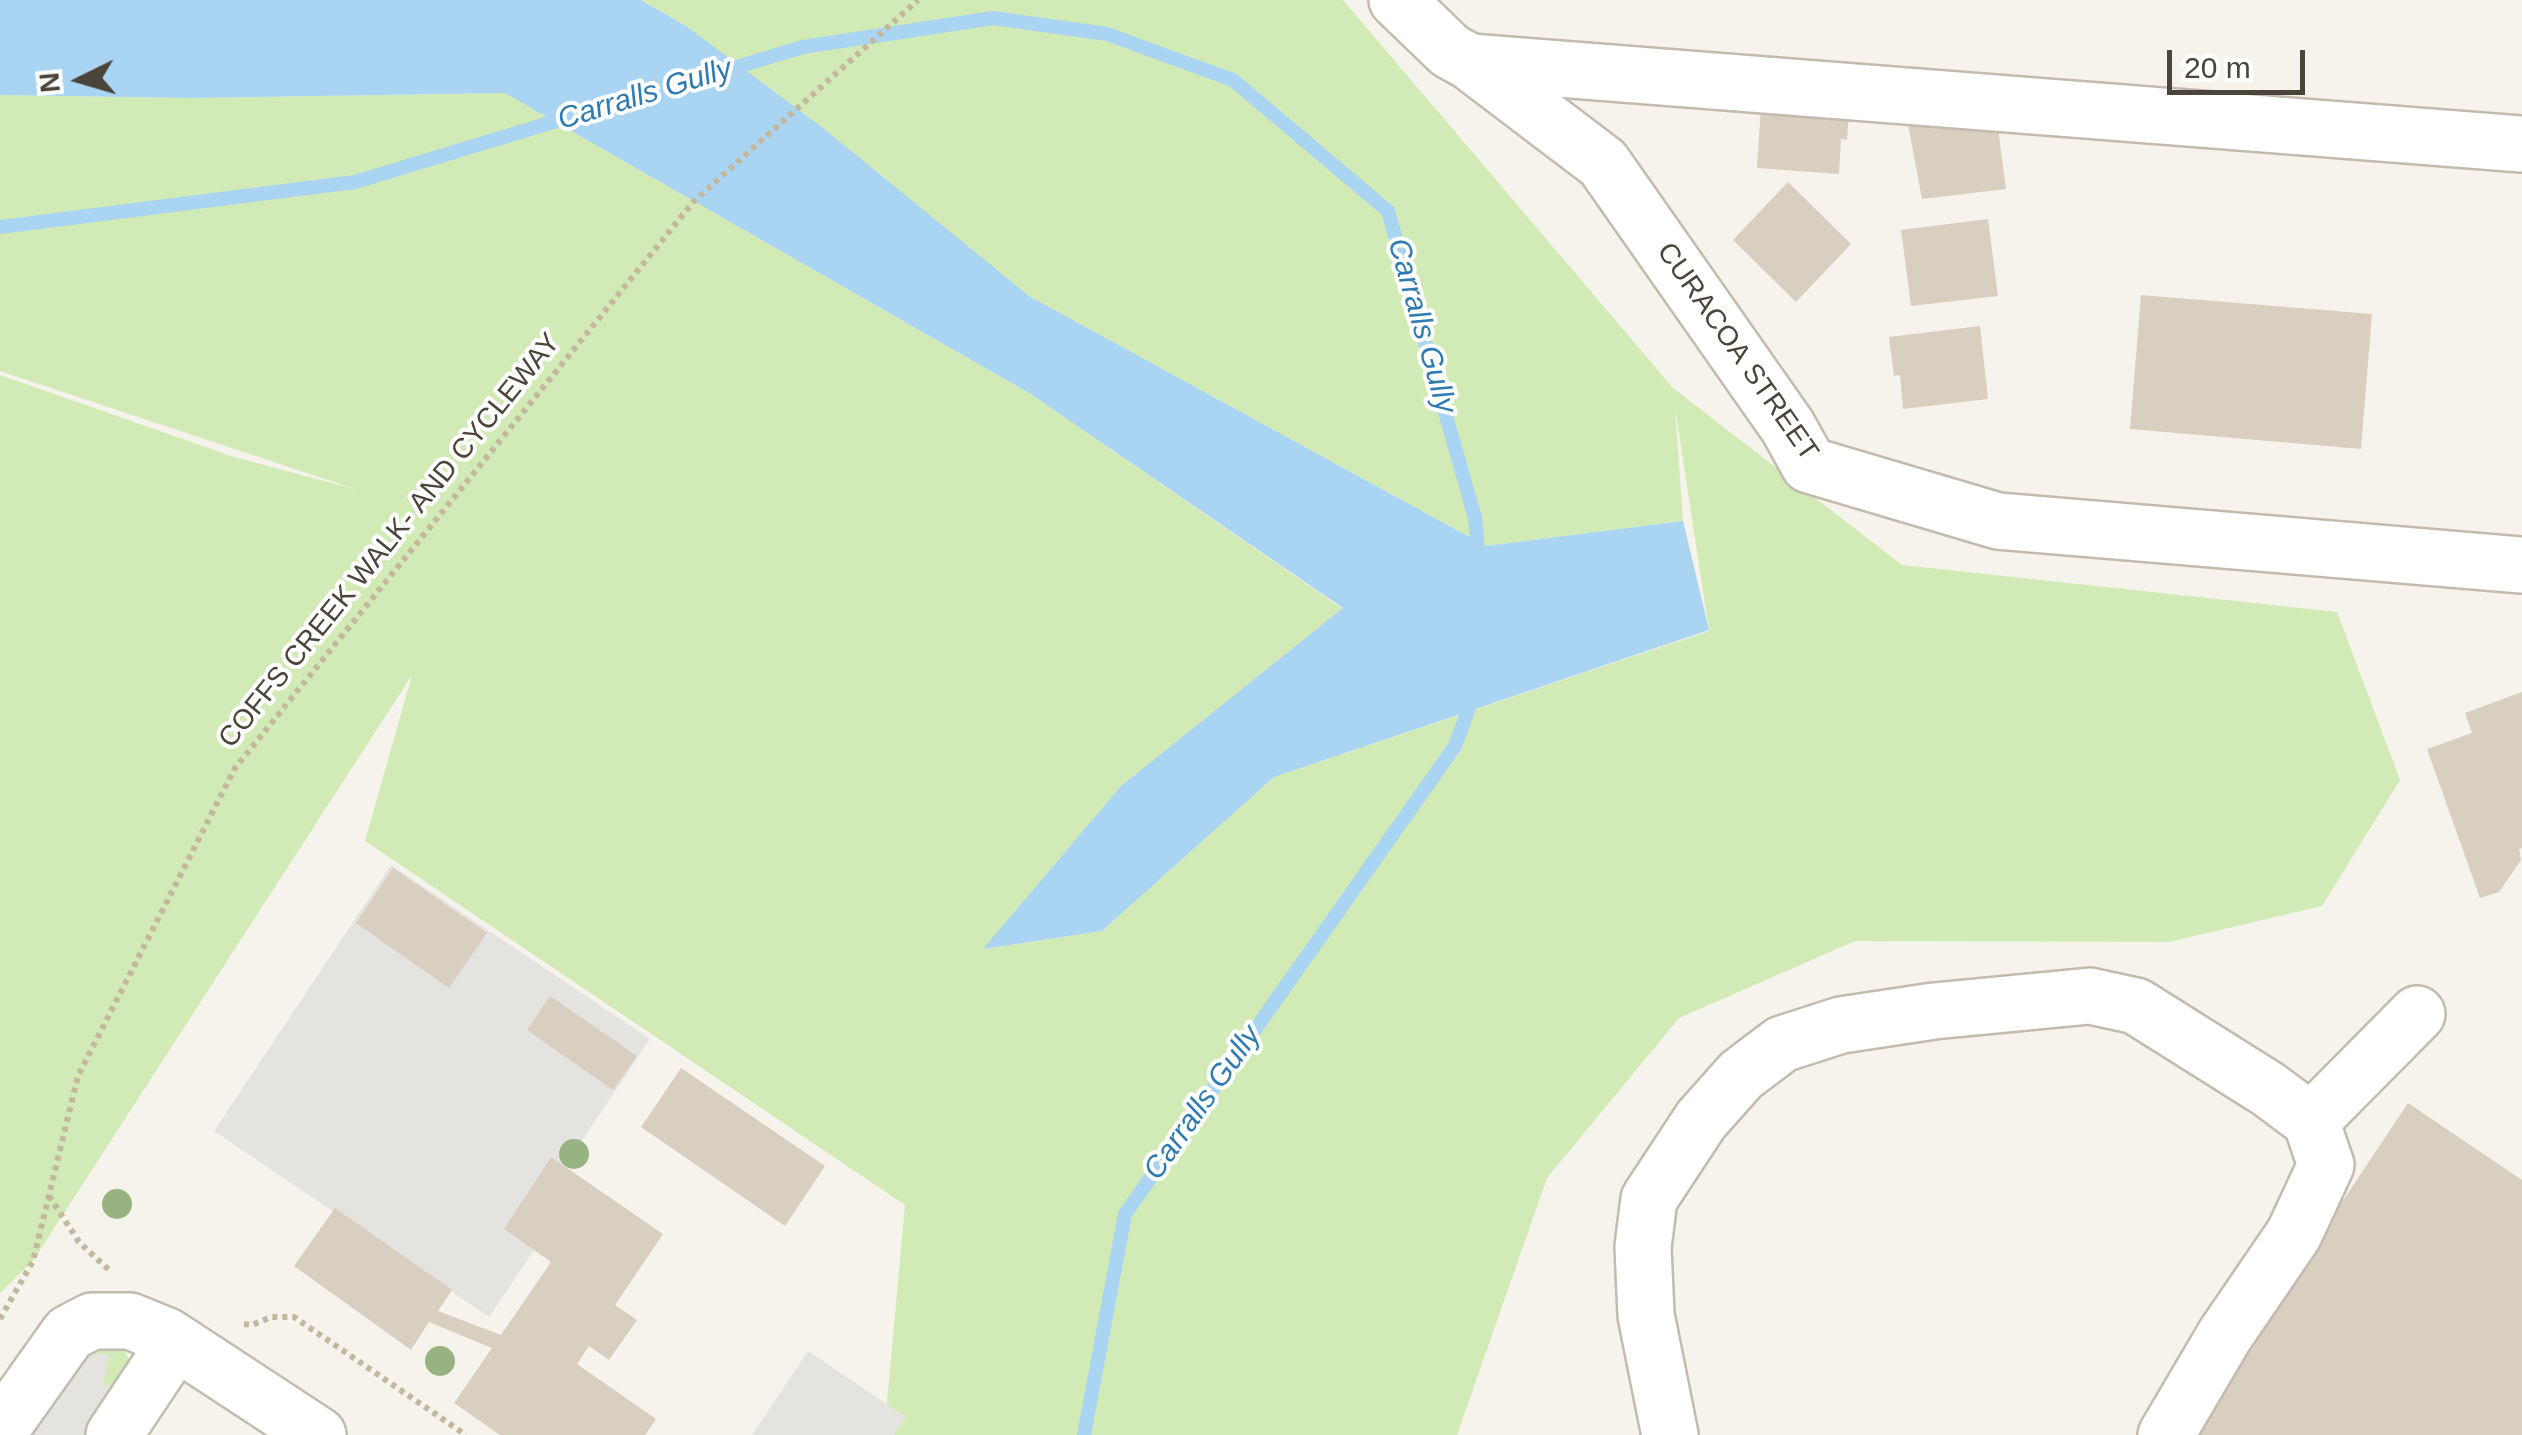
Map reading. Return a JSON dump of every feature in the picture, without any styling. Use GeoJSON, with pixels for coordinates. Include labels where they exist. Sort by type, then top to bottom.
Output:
{"type":"FeatureCollection","features":[{"type":"Feature","properties":{"kind":"street","name":"CURACOA STREET"},"geometry":{"type":"LineString","coordinates":[[1397,0],[1450,51],[1603,163],[1788,428],[1809,465],[1998,521],[2522,565]]}},
{"type":"Feature","properties":{"kind":"street"},"geometry":{"type":"LineString","coordinates":[[1470,62],[2522,144]]}},
{"type":"Feature","properties":{"kind":"street"},"geometry":{"type":"LineString","coordinates":[[1670,1435],[1646,1315],[1644,1247],[1649,1199],[1701,1120],[1741,1075],[1782,1044],[1841,1025],[1934,1011],[2090,996],[2136,1006],[2268,1089],[2311,1121],[2326,1165],[2294,1234],[2225,1335],[2166,1435]]}},
{"type":"Feature","properties":{"kind":"street"},"geometry":{"type":"LineString","coordinates":[[2311,1121],[2418,1014]]}},
{"type":"Feature","properties":{"kind":"street"},"geometry":{"type":"LineString","coordinates":[[0,1430],[69,1333],[92,1320],[130,1321],[171,1339],[318,1435]]}},
{"type":"Feature","properties":{"kind":"street"},"geometry":{"type":"LineString","coordinates":[[114,1435],[171,1339]]}},
{"type":"Feature","properties":{"kind":"path","name":"COFFS CREEK WALK- AND CYCLEWAY"},"geometry":{"type":"LineString","coordinates":[[0,1319],[33,1261],[78,1076],[235,768],[694,201],[918,0]]}},
{"type":"Feature","properties":{"kind":"path"},"geometry":{"type":"LineString","coordinates":[[48,1195],[79,1242],[121,1280]]}},
{"type":"Feature","properties":{"kind":"path"},"geometry":{"type":"LineString","coordinates":[[233,1322],[252,1325],[271,1317],[294,1318],[466,1435]]}},
{"type":"Feature","properties":{"kind":"green space"},"geometry":{"type":"Polygon","coordinates":[[[641,0],[1343,0],[1673,388],[1902,565],[2337,612],[2400,780],[2322,906],[2169,942],[1855,941],[1679,1018],[1547,1178],[1457,1435],[884,1435],[905,1205],[365,841],[412,675],[33,1261],[0,1293],[0,375],[234,457],[358,490],[0,371],[0,95],[193,98],[505,93],[1029,393],[1343,609],[1121,786],[984,949],[1102,931],[1274,777],[1709,631],[1675,407],[1683,521],[1486,546],[1029,296],[686,26],[641,0]]]}},
{"type":"Feature","properties":{"kind":"green space"},"geometry":{"type":"Polygon","coordinates":[[[121,1344],[135,1371],[127,1387],[103,1385],[75,1353],[80,1347],[121,1344]]]}},
{"type":"Feature","properties":{"kind":"shaded area"},"geometry":{"type":"Polygon","coordinates":[[[391,865],[650,1039],[565,1166],[551,1157],[504,1229],[534,1250],[489,1317],[214,1131],[391,865]]]}},
{"type":"Feature","properties":{"kind":"shaded area"},"geometry":{"type":"Polygon","coordinates":[[[808,1351],[906,1417],[894,1435],[752,1435],[808,1351]]]}},
{"type":"Feature","properties":{"kind":"shaded area"},"geometry":{"type":"Polygon","coordinates":[[[75,1353],[109,1355],[103,1385],[127,1387],[94,1435],[18,1435],[75,1353]]]}},
{"type":"Feature","properties":{"kind":"water"},"geometry":{"type":"Polygon","coordinates":[[[0,0],[641,0],[686,26],[823,128],[1029,296],[1486,546],[1683,521],[1709,630],[1274,777],[1102,931],[983,949],[1121,786],[1343,608],[1029,393],[505,93],[193,98],[0,95],[0,0]]]}},
{"type":"Feature","properties":{"kind":"building"},"geometry":{"type":"Polygon","coordinates":[[[1762,92],[1850,99],[1847,140],[1841,139],[1839,174],[1757,168],[1762,92]]]}},
{"type":"Feature","properties":{"kind":"building"},"geometry":{"type":"Polygon","coordinates":[[[1996,113],[2006,189],[1922,199],[1908,124],[1996,113]]]}},
{"type":"Feature","properties":{"kind":"building"},"geometry":{"type":"Polygon","coordinates":[[[1788,182],[1851,244],[1796,302],[1733,240],[1788,182]]]}},
{"type":"Feature","properties":{"kind":"building"},"geometry":{"type":"Polygon","coordinates":[[[1988,219],[1998,296],[1911,306],[1901,230],[1988,219]]]}},
{"type":"Feature","properties":{"kind":"building"},"geometry":{"type":"Polygon","coordinates":[[[2141,295],[2372,314],[2361,449],[2130,429],[2141,295]]]}},
{"type":"Feature","properties":{"kind":"building"},"geometry":{"type":"Polygon","coordinates":[[[1980,326],[1988,399],[1903,409],[1900,375],[1894,376],[1889,337],[1980,326]]]}},
{"type":"Feature","properties":{"kind":"building"},"geometry":{"type":"Polygon","coordinates":[[[2522,692],[2521,860],[2499,892],[2480,898],[2427,749],[2472,733],[2465,713],[2522,692]]]}},
{"type":"Feature","properties":{"kind":"building"},"geometry":{"type":"Polygon","coordinates":[[[393,868],[487,933],[449,988],[356,923],[393,868]]]}},
{"type":"Feature","properties":{"kind":"building"},"geometry":{"type":"Polygon","coordinates":[[[550,996],[637,1056],[613,1090],[527,1030],[550,996]]]}},
{"type":"Feature","properties":{"kind":"building"},"geometry":{"type":"Polygon","coordinates":[[[681,1068],[825,1166],[785,1226],[641,1127],[681,1068]]]}},
{"type":"Feature","properties":{"kind":"building"},"geometry":{"type":"Polygon","coordinates":[[[2408,1103],[2522,1180],[2522,1435],[2187,1435],[2408,1103]]]}},
{"type":"Feature","properties":{"kind":"building"},"geometry":{"type":"Polygon","coordinates":[[[551,1157],[663,1234],[615,1305],[637,1320],[609,1360],[589,1346],[577,1364],[656,1419],[645,1435],[500,1435],[454,1403],[492,1348],[429,1322],[411,1350],[294,1266],[335,1208],[452,1290],[438,1311],[501,1335],[551,1262],[504,1229],[551,1157]]]}},
{"type":"Feature","properties":{"kind":"waterway","name":"Carralls Gully"},"geometry":{"type":"LineString","coordinates":[[723,71],[803,47],[993,18],[1107,34],[1233,80],[1388,211],[1475,518],[1479,559]]}},
{"type":"Feature","properties":{"kind":"waterway","name":"Carralls Gully"},"geometry":{"type":"LineString","coordinates":[[0,227],[355,182],[573,116]]}},
{"type":"Feature","properties":{"kind":"waterway","name":"Carralls Gully"},"geometry":{"type":"LineString","coordinates":[[1084,1435],[1125,1214],[1455,746],[1473,697]]}}]}
